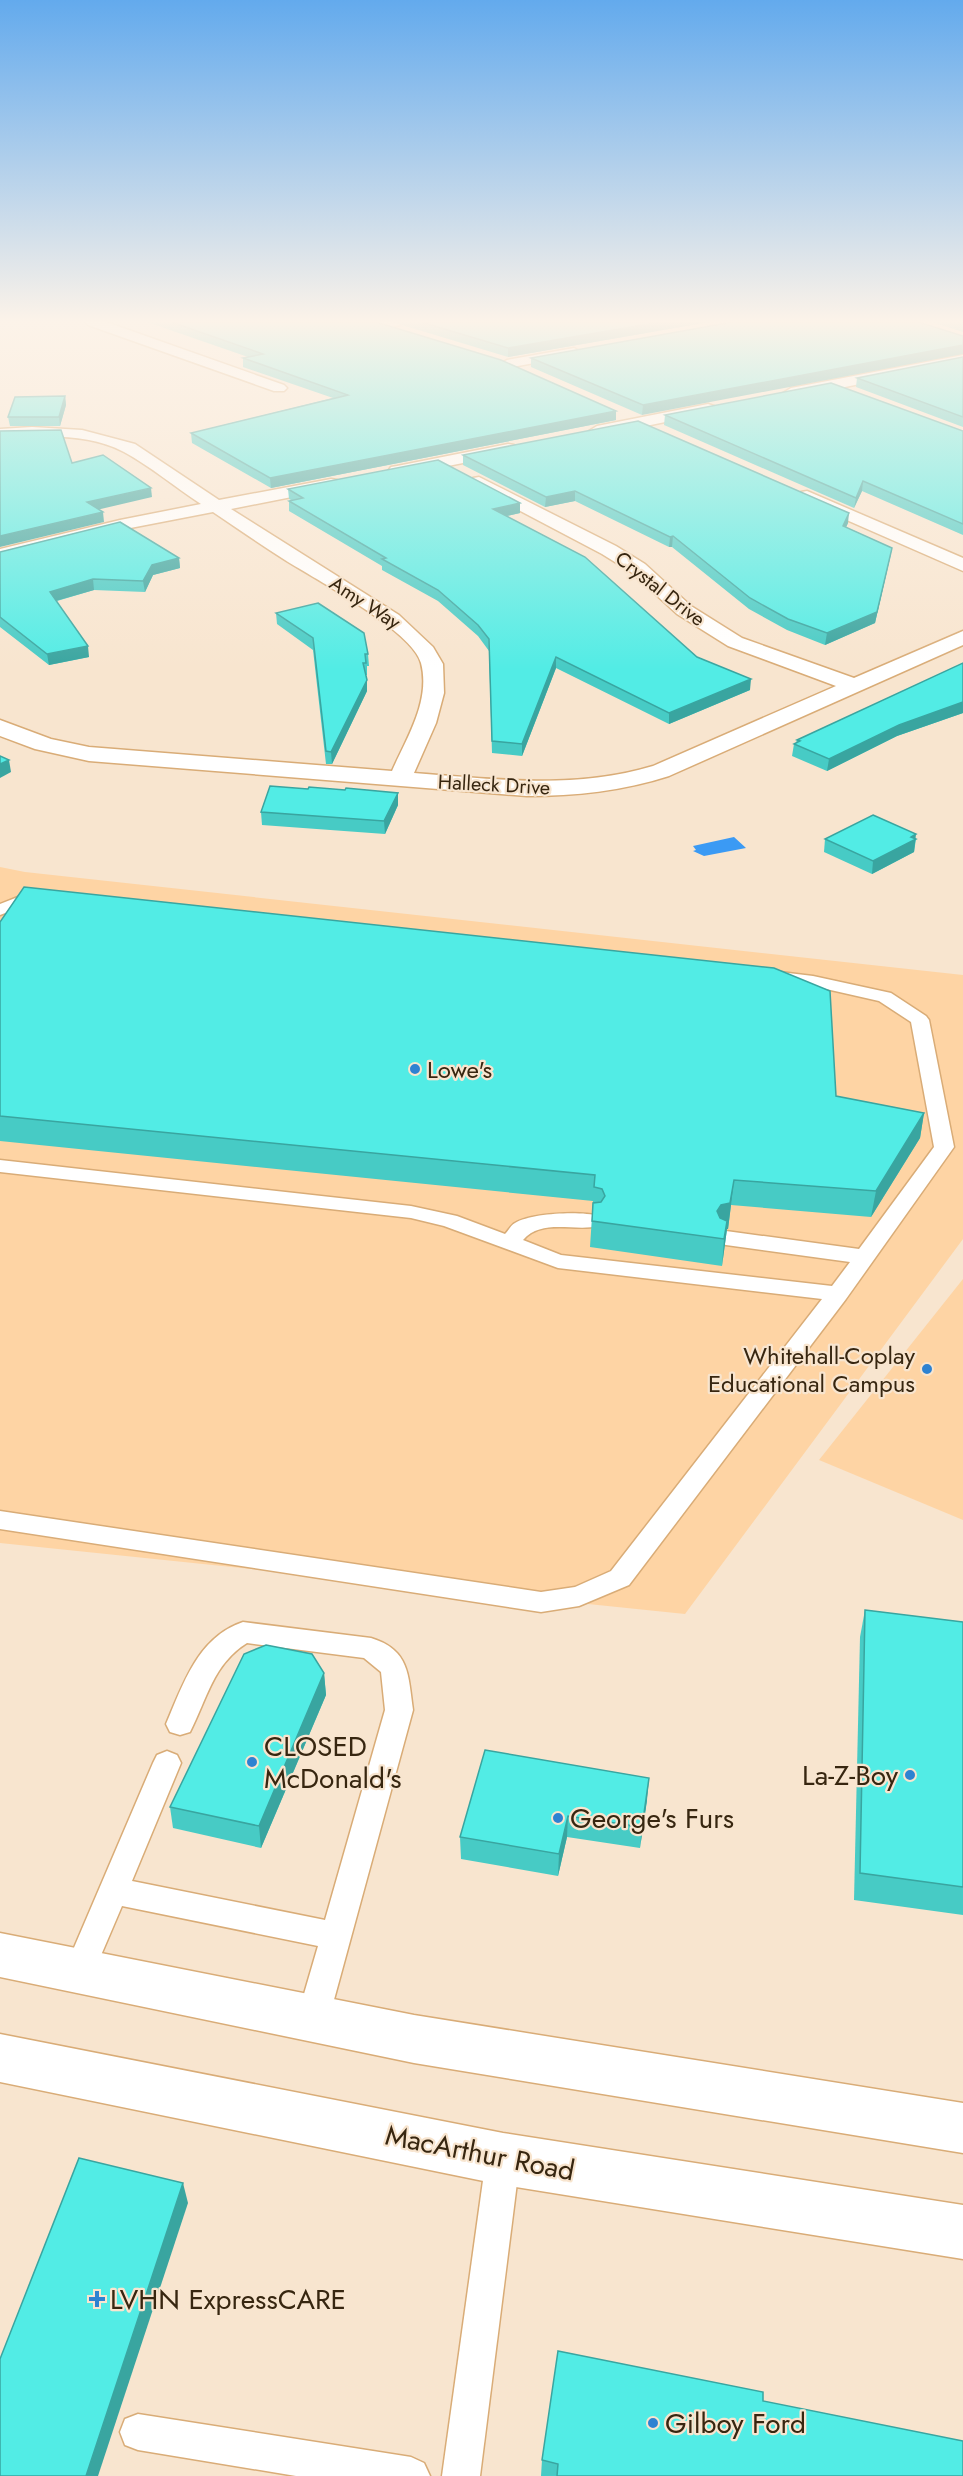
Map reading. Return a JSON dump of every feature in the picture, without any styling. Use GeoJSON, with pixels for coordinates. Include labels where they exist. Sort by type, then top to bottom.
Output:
{"type":"FeatureCollection","features":[{"type":"Feature","properties":{"kind":"main road"},"geometry":{"type":"LineString","coordinates":[[96,438],[129,448],[217,506]]}},
{"type":"Feature","properties":{"kind":"main road"},"geometry":{"type":"LineString","coordinates":[[382,474],[522,446]]}},
{"type":"Feature","properties":{"kind":"main road","name":"Crystal Drive"},"geometry":{"type":"LineString","coordinates":[[440,462],[609,550],[638,568],[684,610],[735,642],[854,685]]}},
{"type":"Feature","properties":{"kind":"main road"},"geometry":{"type":"LineString","coordinates":[[0,555],[90,532],[346,481]]}},
{"type":"Feature","properties":{"kind":"main road"},"geometry":{"type":"LineString","coordinates":[[794,490],[963,565]]}},
{"type":"Feature","properties":{"kind":"main road","name":"Amy Way"},"geometry":{"type":"LineString","coordinates":[[217,506],[392,619],[409,632],[425,652],[432,663],[434,684],[430,706],[400,779]]}},
{"type":"Feature","properties":{"kind":"main road","name":"Halleck Drive"},"geometry":{"type":"LineString","coordinates":[[0,727],[24,739],[89,754],[527,789],[586,788],[618,783],[661,771],[963,637]]}},
{"type":"Feature","properties":{"kind":"main road"},"geometry":{"type":"LineString","coordinates":[[0,1955],[536,2061],[963,2128]]}},
{"type":"Feature","properties":{"kind":"main road","name":"MacArthur Road"},"geometry":{"type":"LineString","coordinates":[[0,2058],[503,2159],[963,2232]]}},
{"type":"Feature","properties":{"kind":"lane"},"geometry":{"type":"LineString","coordinates":[[0,910],[18,902],[63,901]]}},
{"type":"Feature","properties":{"kind":"lane"},"geometry":{"type":"LineString","coordinates":[[0,1520],[541,1602],[579,1596],[620,1578],[838,1294],[944,1147],[921,1020],[885,997],[813,981],[753,974]]}},
{"type":"Feature","properties":{"kind":"lane"},"geometry":{"type":"LineString","coordinates":[[0,1166],[411,1212],[450,1221],[558,1261],[838,1294]]}},
{"type":"Feature","properties":{"kind":"lane"},"geometry":{"type":"LineString","coordinates":[[509,1243],[522,1228],[551,1220],[592,1221]]}},
{"type":"Feature","properties":{"kind":"lane"},"geometry":{"type":"LineString","coordinates":[[726,1238],[865,1257]]}},
{"type":"Feature","properties":{"kind":"lane"},"geometry":{"type":"LineString","coordinates":[[180,1724],[208,1659],[226,1641],[243,1632],[371,1648],[394,1667],[399,1710],[313,2018]]}},
{"type":"Feature","properties":{"kind":"lane"},"geometry":{"type":"LineString","coordinates":[[79,1971],[167,1763]]}},
{"type":"Feature","properties":{"kind":"lane"},"geometry":{"type":"LineString","coordinates":[[114,1890],[335,1935]]}},
{"type":"Feature","properties":{"kind":"lane"},"geometry":{"type":"LineString","coordinates":[[461,2476],[503,2159]]}},
{"type":"Feature","properties":{"kind":"lane"},"geometry":{"type":"LineString","coordinates":[[138,2432],[411,2476]]}},
{"type":"Feature","properties":{"kind":"shaded area"},"geometry":{"type":"Polygon","coordinates":[[[0,867],[25,872],[963,975],[963,1239],[685,1614],[0,1543],[0,867]]]}},
{"type":"Feature","properties":{"kind":"shaded area","name":"Whitehall-Coplay Educational Campus"},"geometry":{"type":"Polygon","coordinates":[[[963,1279],[963,1520],[819,1460],[963,1279]]]}},
{"type":"Feature","properties":{"kind":"water"},"geometry":{"type":"Polygon","coordinates":[[[734,837],[746,848],[704,856],[693,851],[696,850],[693,846],[734,837]]]}},
{"type":"Feature","properties":{"kind":"building"},"geometry":{"type":"Polygon","coordinates":[[[0,438],[64,438],[72,463],[103,455],[151,488],[87,502],[103,512],[0,536],[0,438]]]}},
{"type":"Feature","properties":{"kind":"building"},"geometry":{"type":"Polygon","coordinates":[[[199,438],[479,438],[270,478],[199,438]]]}},
{"type":"Feature","properties":{"kind":"building"},"geometry":{"type":"Polygon","coordinates":[[[553,438],[676,438],[849,513],[843,526],[892,548],[877,612],[827,633],[788,619],[750,598],[673,536],[670,537],[575,491],[546,497],[463,455],[553,438]]]}},
{"type":"Feature","properties":{"kind":"building"},"geometry":{"type":"Polygon","coordinates":[[[717,438],[963,438],[963,524],[863,481],[856,498],[717,438]]]}},
{"type":"Feature","properties":{"kind":"building"},"geometry":{"type":"Polygon","coordinates":[[[438,460],[520,503],[493,509],[585,557],[697,657],[751,679],[669,713],[556,657],[522,744],[492,741],[489,639],[478,625],[438,590],[382,559],[386,558],[289,501],[303,498],[288,489],[438,460]]]}},
{"type":"Feature","properties":{"kind":"building"},"geometry":{"type":"Polygon","coordinates":[[[120,522],[179,558],[152,565],[143,581],[93,579],[50,592],[88,646],[47,654],[0,617],[0,552],[120,522]]]}},
{"type":"Feature","properties":{"kind":"building"},"geometry":{"type":"Polygon","coordinates":[[[318,603],[364,633],[368,654],[365,654],[366,663],[363,663],[367,680],[331,752],[326,751],[313,638],[276,613],[318,603]]]}},
{"type":"Feature","properties":{"kind":"building"},"geometry":{"type":"Polygon","coordinates":[[[963,663],[963,702],[899,725],[829,759],[794,744],[800,741],[797,740],[963,663]]]}},
{"type":"Feature","properties":{"kind":"building"},"geometry":{"type":"Polygon","coordinates":[[[0,756],[9,760],[0,764],[0,756]]]}},
{"type":"Feature","properties":{"kind":"building"},"geometry":{"type":"Polygon","coordinates":[[[270,786],[345,790],[346,788],[398,793],[384,821],[261,812],[270,786]]]}},
{"type":"Feature","properties":{"kind":"building"},"geometry":{"type":"Polygon","coordinates":[[[873,815],[916,834],[911,837],[916,839],[873,861],[825,839],[873,815]]]}},
{"type":"Feature","properties":{"kind":"building","name":"Lowe's"},"geometry":{"type":"Polygon","coordinates":[[[24,887],[774,968],[830,991],[836,1096],[924,1113],[876,1191],[734,1180],[730,1203],[721,1205],[717,1211],[720,1218],[727,1221],[724,1239],[592,1221],[593,1203],[601,1202],[605,1196],[602,1189],[594,1187],[595,1175],[0,1116],[0,922],[24,887]]]}},
{"type":"Feature","properties":{"kind":"building","name":"La-Z-Boy"},"geometry":{"type":"Polygon","coordinates":[[[865,1610],[963,1622],[963,1887],[860,1873],[865,1610]]]}},
{"type":"Feature","properties":{"kind":"building","name":"CLOSED McDonald's"},"geometry":{"type":"Polygon","coordinates":[[[266,1645],[312,1654],[324,1673],[259,1826],[170,1807],[244,1654],[266,1645]]]}},
{"type":"Feature","properties":{"kind":"building","name":"George's Furs"},"geometry":{"type":"Polygon","coordinates":[[[485,1750],[649,1778],[642,1827],[568,1816],[559,1854],[460,1837],[485,1750]]]}},
{"type":"Feature","properties":{"kind":"building","name":"LVHN ExpressCARE"},"geometry":{"type":"Polygon","coordinates":[[[79,2158],[183,2183],[86,2476],[0,2476],[0,2359],[79,2158]]]}},
{"type":"Feature","properties":{"kind":"building","name":"Gilboy Ford"},"geometry":{"type":"Polygon","coordinates":[[[558,2351],[763,2392],[763,2401],[963,2441],[963,2476],[557,2476],[558,2464],[542,2460],[558,2351]]]}},
{"type":"Feature","properties":{"kind":"place","name":"Lowe's"},"geometry":{"type":"Point","coordinates":[415,1069]}},
{"type":"Feature","properties":{"kind":"place","name":"Whitehall-Coplay Educational Campus"},"geometry":{"type":"Point","coordinates":[927,1369]}},
{"type":"Feature","properties":{"kind":"place","name":"CLOSED McDonald's"},"geometry":{"type":"Point","coordinates":[252,1762]}},
{"type":"Feature","properties":{"kind":"place","name":"La-Z-Boy"},"geometry":{"type":"Point","coordinates":[910,1775]}},
{"type":"Feature","properties":{"kind":"place","name":"George's Furs"},"geometry":{"type":"Point","coordinates":[558,1818]}},
{"type":"Feature","properties":{"kind":"place","name":"LVHN ExpressCARE"},"geometry":{"type":"Point","coordinates":[97,2299]}},
{"type":"Feature","properties":{"kind":"place","name":"Gilboy Ford"},"geometry":{"type":"Point","coordinates":[653,2423]}}]}
